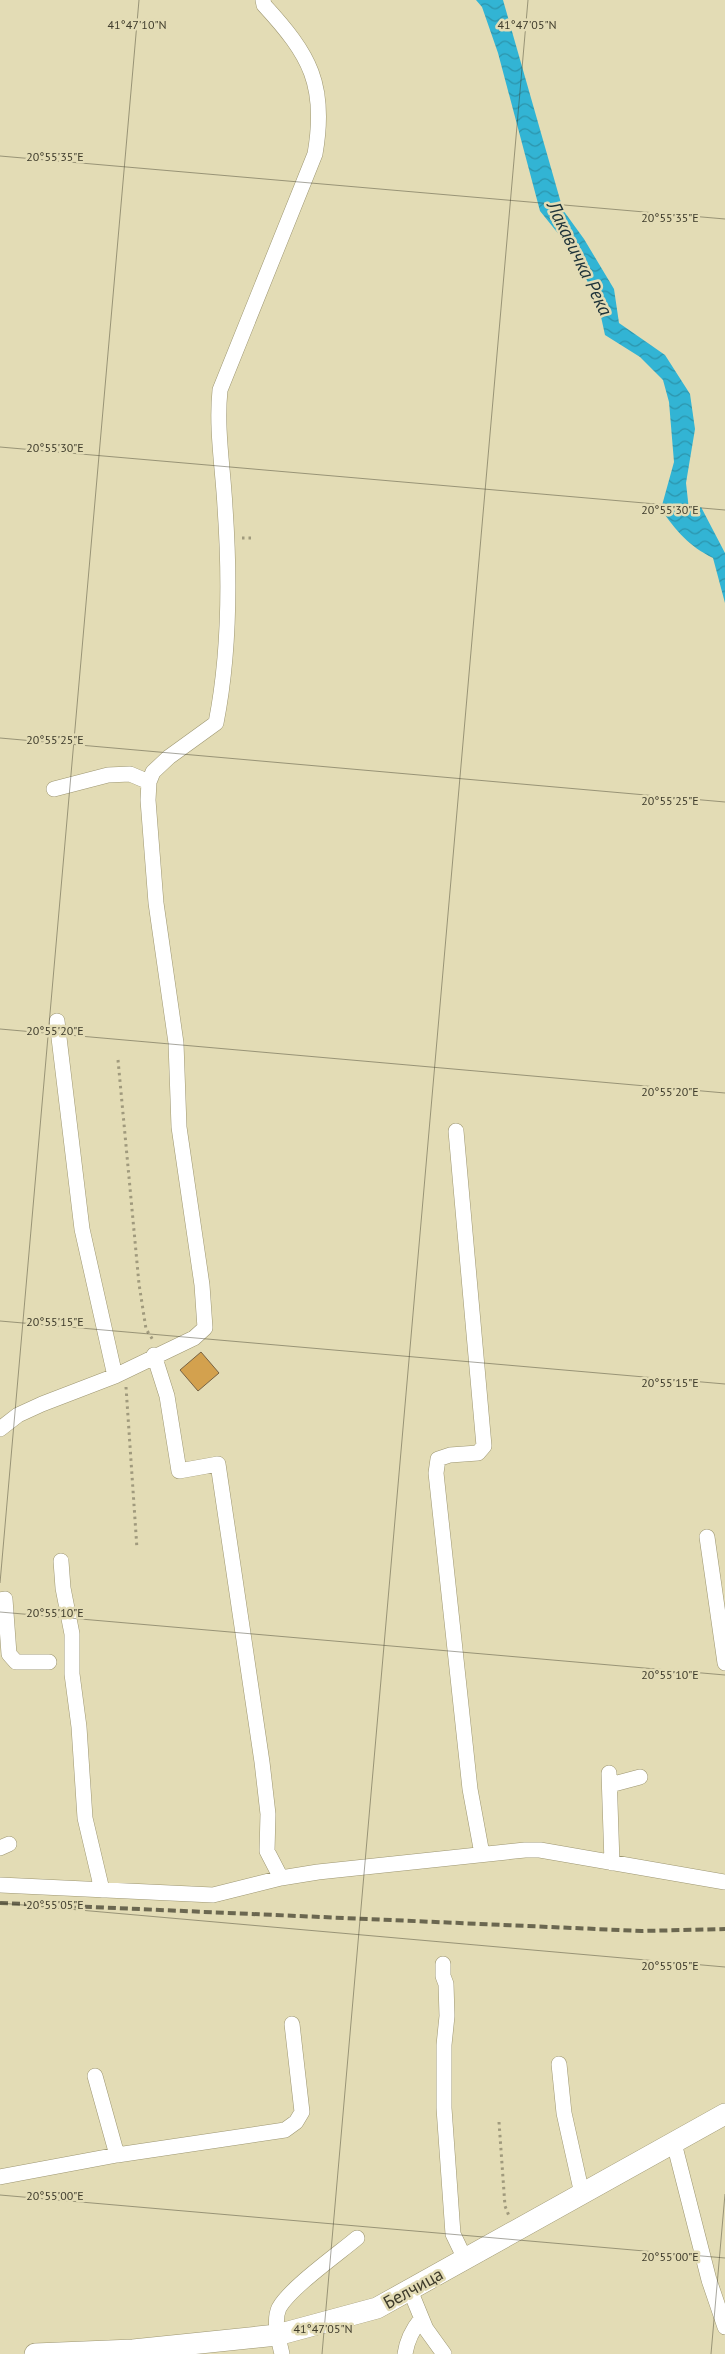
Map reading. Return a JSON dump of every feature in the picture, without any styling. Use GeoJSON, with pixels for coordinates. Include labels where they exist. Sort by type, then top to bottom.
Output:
{"type":"FeatureCollection","features":[{"type":"Feature","properties":{"kind":"main road","name":"Белчица"},"geometry":{"type":"LineString","coordinates":[[34,2354],[134,2352],[279,2344],[377,2308],[725,2114]]}},
{"type":"Feature","properties":{"kind":"street"},"geometry":{"type":"LineString","coordinates":[[0,1429],[18,1415],[120,1373],[194,1338],[205,1328],[206,1319],[179,1127],[176,1043],[156,903],[148,822],[149,782],[153,772],[169,757],[216,723],[225,657],[228,606],[225,508],[218,430],[220,390],[315,154],[320,128],[320,104],[314,80],[303,53],[264,5],[263,0]]}},
{"type":"Feature","properties":{"kind":"street"},"geometry":{"type":"LineString","coordinates":[[54,789],[108,775],[130,774],[149,782]]}},
{"type":"Feature","properties":{"kind":"street"},"geometry":{"type":"LineString","coordinates":[[57,1022],[82,1229],[120,1373]]}},
{"type":"Feature","properties":{"kind":"street"},"geometry":{"type":"LineString","coordinates":[[456,1131],[484,1446],[478,1453],[450,1455],[438,1459],[436,1473],[470,1789],[482,1854]]}},
{"type":"Feature","properties":{"kind":"street"},"geometry":{"type":"LineString","coordinates":[[157,1354],[167,1396],[179,1471],[218,1464],[262,1762],[268,1814],[268,1851],[281,1878]]}},
{"type":"Feature","properties":{"kind":"street"},"geometry":{"type":"LineString","coordinates":[[707,1537],[725,1663]]}},
{"type":"Feature","properties":{"kind":"street"},"geometry":{"type":"LineString","coordinates":[[61,1562],[63,1588],[72,1634],[72,1674],[79,1727],[85,1818],[102,1890]]}},
{"type":"Feature","properties":{"kind":"street"},"geometry":{"type":"LineString","coordinates":[[0,1600],[5,1599],[9,1654],[12,1660],[16,1662],[49,1662]]}},
{"type":"Feature","properties":{"kind":"street"},"geometry":{"type":"LineString","coordinates":[[612,1863],[609,1779],[640,1777]]}},
{"type":"Feature","properties":{"kind":"street"},"geometry":{"type":"LineString","coordinates":[[0,1885],[214,1895],[281,1878],[482,1854],[540,1850],[725,1882]]}},
{"type":"Feature","properties":{"kind":"street"},"geometry":{"type":"LineString","coordinates":[[442,1964],[446,1984],[447,2016],[444,2045],[444,2108],[453,2234],[465,2259]]}},
{"type":"Feature","properties":{"kind":"street"},"geometry":{"type":"LineString","coordinates":[[0,2177],[117,2155],[269,2134],[285,2130],[302,2112],[292,2024]]}},
{"type":"Feature","properties":{"kind":"street"},"geometry":{"type":"LineString","coordinates":[[559,2064],[564,2113],[582,2194]]}},
{"type":"Feature","properties":{"kind":"street"},"geometry":{"type":"LineString","coordinates":[[95,2076],[117,2155]]}},
{"type":"Feature","properties":{"kind":"street"},"geometry":{"type":"LineString","coordinates":[[674,2143],[709,2280],[724,2321]]}},
{"type":"Feature","properties":{"kind":"street"},"geometry":{"type":"LineString","coordinates":[[279,2344],[279,2309],[303,2282],[357,2238]]}},
{"type":"Feature","properties":{"kind":"street"},"geometry":{"type":"LineString","coordinates":[[410,2290],[421,2319],[444,2354]]}},
{"type":"Feature","properties":{"kind":"street"},"geometry":{"type":"LineString","coordinates":[[405,2354],[406,2343],[421,2319]]}},
{"type":"Feature","properties":{"kind":"path"},"geometry":{"type":"LineString","coordinates":[[118,1060],[139,1284],[146,1329],[157,1354]]}},
{"type":"Feature","properties":{"kind":"path"},"geometry":{"type":"LineString","coordinates":[[120,1373],[137,1549]]}},
{"type":"Feature","properties":{"kind":"path"},"geometry":{"type":"LineString","coordinates":[[499,2122],[505,2206],[516,2231]]}},
{"type":"Feature","properties":{"kind":"water","name":"Лакавичка Река"},"geometry":{"type":"Polygon","coordinates":[[[476,0],[503,0],[563,210],[584,239],[614,289],[619,323],[665,355],[690,394],[695,429],[686,483],[689,510],[701,507],[725,553],[725,603],[713,558],[684,537],[661,509],[674,462],[669,402],[663,380],[640,357],[605,335],[598,303],[573,252],[540,211],[498,53],[482,7],[476,0]]]}},
{"type":"Feature","properties":{"kind":"building"},"geometry":{"type":"Polygon","coordinates":[[[201,1352],[219,1373],[198,1391],[180,1370],[201,1352]]]}},
{"type":"Feature","properties":{"kind":"railway"},"geometry":{"type":"LineString","coordinates":[[0,1903],[642,1931],[725,1929]]}}]}
